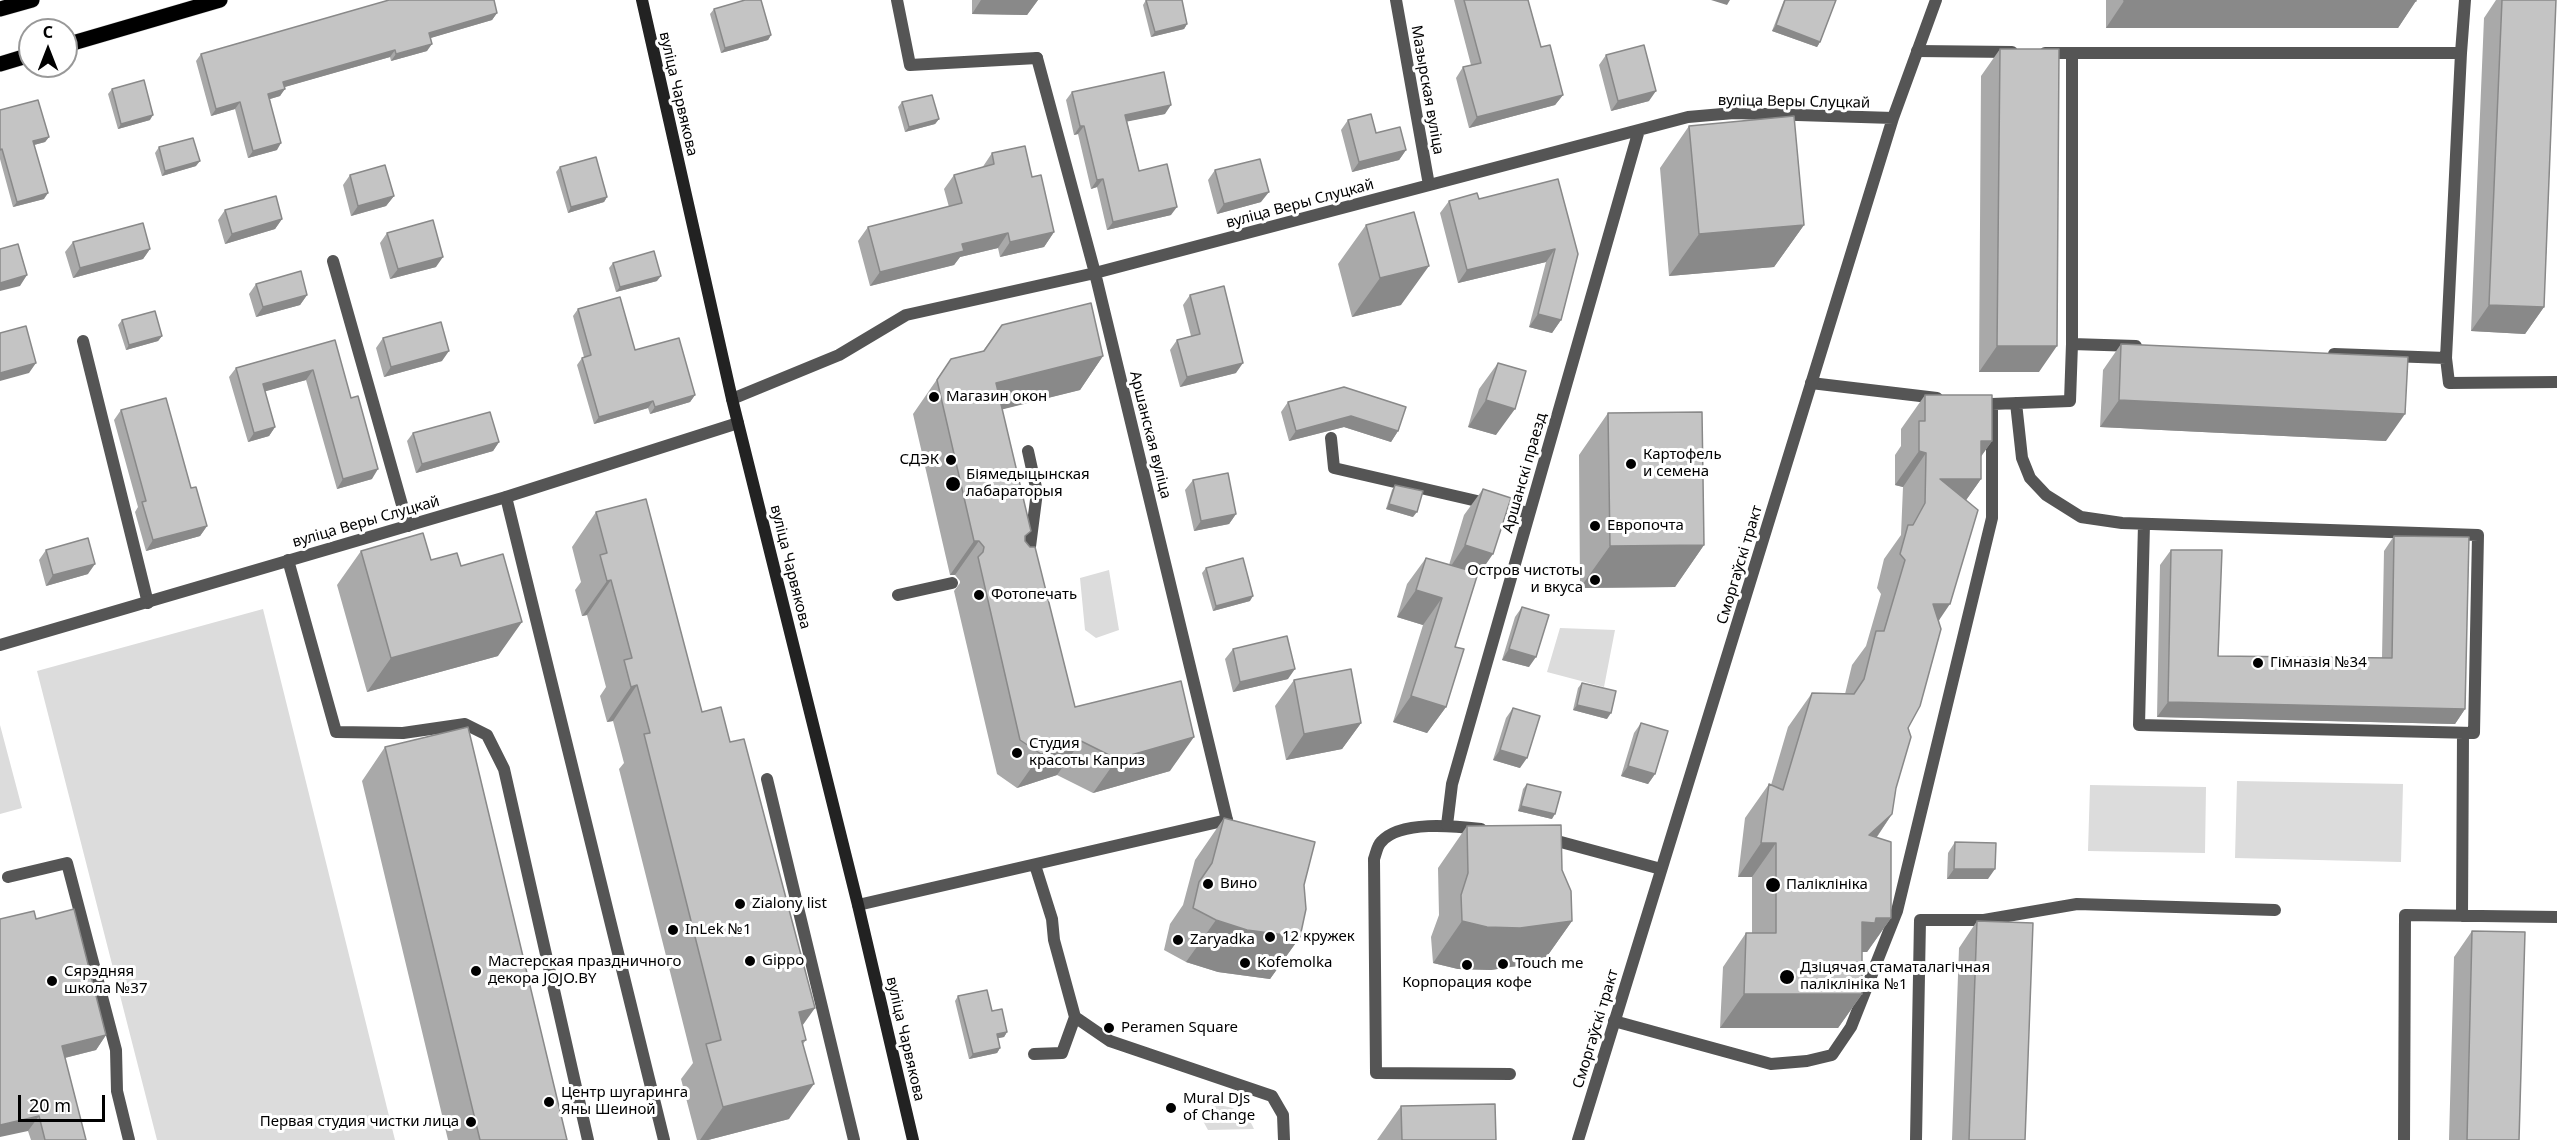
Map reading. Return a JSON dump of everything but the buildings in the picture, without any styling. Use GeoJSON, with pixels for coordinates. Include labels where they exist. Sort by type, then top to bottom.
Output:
{"type":"FeatureCollection","features":[{"type":"Feature","properties":{"kind":"main road"},"geometry":{"type":"LineString","coordinates":[[0,9],[32,0]]}},
{"type":"Feature","properties":{"kind":"main road"},"geometry":{"type":"LineString","coordinates":[[78,41],[220,0]]}},
{"type":"Feature","properties":{"kind":"main road","name":"вуліца Чарвякова"},"geometry":{"type":"LineString","coordinates":[[642,0],[732,399],[858,905],[913,1140]]}},
{"type":"Feature","properties":{"kind":"main road"},"geometry":{"type":"LineString","coordinates":[[0,64],[18,59]]}},
{"type":"Feature","properties":{"kind":"street","name":"Аршанская вуліца"},"geometry":{"type":"LineString","coordinates":[[897,0],[910,65],[1037,58],[1095,273],[1227,820],[1035,865]]}},
{"type":"Feature","properties":{"kind":"street","name":"Мазырская вуліца"},"geometry":{"type":"LineString","coordinates":[[1396,0],[1430,185]]}},
{"type":"Feature","properties":{"kind":"street","name":"Сморгаўскі тракт"},"geometry":{"type":"LineString","coordinates":[[1578,1140],[1661,869],[1713,710],[1810,383],[1893,118],[1936,0]]}},
{"type":"Feature","properties":{"kind":"street"},"geometry":{"type":"LineString","coordinates":[[2465,0],[2446,358],[2450,383],[2557,382]]}},
{"type":"Feature","properties":{"kind":"street"},"geometry":{"type":"LineString","coordinates":[[1917,51],[2461,53]]}},
{"type":"Feature","properties":{"kind":"street"},"geometry":{"type":"LineString","coordinates":[[1810,383],[1992,404],[2070,401],[2072,53]]}},
{"type":"Feature","properties":{"kind":"street","name":"вуліца Веры Слуцкай"},"geometry":{"type":"LineString","coordinates":[[732,399],[839,355],[906,315],[1095,273],[1688,117],[1734,113],[1893,118]]}},
{"type":"Feature","properties":{"kind":"street","name":"Аршанскі праезд"},"geometry":{"type":"LineString","coordinates":[[1447,825],[1452,784],[1639,130]]}},
{"type":"Feature","properties":{"kind":"street"},"geometry":{"type":"LineString","coordinates":[[333,261],[408,526]]}},
{"type":"Feature","properties":{"kind":"street"},"geometry":{"type":"LineString","coordinates":[[83,341],[148,603]]}},
{"type":"Feature","properties":{"kind":"street"},"geometry":{"type":"LineString","coordinates":[[2072,344],[2154,347]]}},
{"type":"Feature","properties":{"kind":"street"},"geometry":{"type":"LineString","coordinates":[[2318,353],[2446,358]]}},
{"type":"Feature","properties":{"kind":"street"},"geometry":{"type":"LineString","coordinates":[[2016,403],[2022,458],[2030,478],[2046,495],[2081,517],[2144,524],[2478,535],[2474,734],[2139,725],[2144,524]]}},
{"type":"Feature","properties":{"kind":"street"},"geometry":{"type":"LineString","coordinates":[[1614,1021],[1771,1064],[1807,1061],[1832,1055],[1851,1027],[1897,911],[1992,518],[1992,404]]}},
{"type":"Feature","properties":{"kind":"street","name":"вуліца Веры Слуцкай"},"geometry":{"type":"LineString","coordinates":[[0,645],[506,497],[738,423]]}},
{"type":"Feature","properties":{"kind":"street"},"geometry":{"type":"LineString","coordinates":[[1331,438],[1334,468],[1529,513]]}},
{"type":"Feature","properties":{"kind":"street"},"geometry":{"type":"LineString","coordinates":[[1017,572],[1024,570],[1029,561],[1037,492],[1028,451]]}},
{"type":"Feature","properties":{"kind":"street"},"geometry":{"type":"LineString","coordinates":[[506,497],[664,1140]]}},
{"type":"Feature","properties":{"kind":"street"},"geometry":{"type":"LineString","coordinates":[[288,560],[336,732],[404,733],[465,724],[487,735],[504,769],[588,1140]]}},
{"type":"Feature","properties":{"kind":"street"},"geometry":{"type":"LineString","coordinates":[[898,595],[952,583]]}},
{"type":"Feature","properties":{"kind":"street"},"geometry":{"type":"LineString","coordinates":[[2462,916],[2463,733]]}},
{"type":"Feature","properties":{"kind":"street"},"geometry":{"type":"LineString","coordinates":[[767,779],[854,1140]]}},
{"type":"Feature","properties":{"kind":"street"},"geometry":{"type":"LineString","coordinates":[[1490,831],[1447,825],[1395,831],[1380,843],[1374,859],[1376,1073],[1510,1074]]}},
{"type":"Feature","properties":{"kind":"street"},"geometry":{"type":"LineString","coordinates":[[1533,836],[1661,869]]}},
{"type":"Feature","properties":{"kind":"street"},"geometry":{"type":"LineString","coordinates":[[8,877],[67,863],[116,1050],[117,1091],[129,1140]]}},
{"type":"Feature","properties":{"kind":"street"},"geometry":{"type":"LineString","coordinates":[[858,905],[1035,865],[1052,919],[1054,940],[1075,1017],[1062,1053],[1034,1054]]}},
{"type":"Feature","properties":{"kind":"street"},"geometry":{"type":"LineString","coordinates":[[1916,1140],[1920,920],[1984,920],[2077,904],[2276,910]]}},
{"type":"Feature","properties":{"kind":"street"},"geometry":{"type":"LineString","coordinates":[[2404,1140],[2405,915],[2557,917]]}},
{"type":"Feature","properties":{"kind":"street"},"geometry":{"type":"LineString","coordinates":[[1075,1017],[1110,1041],[1272,1096],[1283,1115],[1284,1140]]}},
{"type":"Feature","properties":{"kind":"shaded area"},"geometry":{"type":"Polygon","coordinates":[[[1109,570],[1119,630],[1096,638],[1085,630],[1080,578],[1109,570]]]}},
{"type":"Feature","properties":{"kind":"shaded area"},"geometry":{"type":"Polygon","coordinates":[[[263,609],[395,1140],[157,1140],[37,671],[263,609]]]}},
{"type":"Feature","properties":{"kind":"shaded area"},"geometry":{"type":"Polygon","coordinates":[[[1560,628],[1615,630],[1604,687],[1547,672],[1560,628]]]}},
{"type":"Feature","properties":{"kind":"shaded area"},"geometry":{"type":"Polygon","coordinates":[[[0,725],[22,808],[0,814],[0,725]]]}},
{"type":"Feature","properties":{"kind":"shaded area"},"geometry":{"type":"Polygon","coordinates":[[[2237,781],[2403,784],[2401,862],[2235,858],[2237,781]]]}},
{"type":"Feature","properties":{"kind":"shaded area"},"geometry":{"type":"Polygon","coordinates":[[[2090,785],[2206,787],[2205,853],[2088,851],[2090,785]]]}},
{"type":"Feature","properties":{"kind":"shaded area"},"geometry":{"type":"Polygon","coordinates":[[[1212,1105],[1237,1110],[1247,1118],[1254,1129],[1208,1130],[1203,1121],[1212,1105]]]}},
{"type":"Feature","properties":{"kind":"place","name":"Магазин окон"},"geometry":{"type":"Point","coordinates":[934,397]}},
{"type":"Feature","properties":{"kind":"place","name":"СДЭК"},"geometry":{"type":"Point","coordinates":[951,460]}},
{"type":"Feature","properties":{"kind":"place","name":"Картофель и семена"},"geometry":{"type":"Point","coordinates":[1631,464]}},
{"type":"Feature","properties":{"kind":"place","name":"Біямедыцынская лабараторыя"},"geometry":{"type":"Point","coordinates":[953,484]}},
{"type":"Feature","properties":{"kind":"place","name":"Европочта"},"geometry":{"type":"Point","coordinates":[1595,526]}},
{"type":"Feature","properties":{"kind":"place","name":"Остров чистоты и вкуса"},"geometry":{"type":"Point","coordinates":[1595,580]}},
{"type":"Feature","properties":{"kind":"place","name":"Фотопечать"},"geometry":{"type":"Point","coordinates":[979,595]}},
{"type":"Feature","properties":{"kind":"place","name":"Гімназія №34"},"geometry":{"type":"Point","coordinates":[2258,663]}},
{"type":"Feature","properties":{"kind":"place","name":"Студия красоты Каприз"},"geometry":{"type":"Point","coordinates":[1017,753]}},
{"type":"Feature","properties":{"kind":"place","name":"Вино"},"geometry":{"type":"Point","coordinates":[1208,884]}},
{"type":"Feature","properties":{"kind":"place","name":"Паліклініка"},"geometry":{"type":"Point","coordinates":[1773,885]}},
{"type":"Feature","properties":{"kind":"place","name":"Zialony list"},"geometry":{"type":"Point","coordinates":[740,904]}},
{"type":"Feature","properties":{"kind":"place","name":"InLek №1"},"geometry":{"type":"Point","coordinates":[673,930]}},
{"type":"Feature","properties":{"kind":"place","name":"12 кружек"},"geometry":{"type":"Point","coordinates":[1270,937]}},
{"type":"Feature","properties":{"kind":"place","name":"Zaryadka"},"geometry":{"type":"Point","coordinates":[1178,940]}},
{"type":"Feature","properties":{"kind":"place","name":"Gippo"},"geometry":{"type":"Point","coordinates":[750,961]}},
{"type":"Feature","properties":{"kind":"place","name":"Kofemolka"},"geometry":{"type":"Point","coordinates":[1245,963]}},
{"type":"Feature","properties":{"kind":"place","name":"Touch me"},"geometry":{"type":"Point","coordinates":[1503,964]}},
{"type":"Feature","properties":{"kind":"place","name":"Корпорация кофе"},"geometry":{"type":"Point","coordinates":[1467,965]}},
{"type":"Feature","properties":{"kind":"place","name":"Мастерская праздничного декора JOJO.BY"},"geometry":{"type":"Point","coordinates":[476,971]}},
{"type":"Feature","properties":{"kind":"place","name":"Дзіцячая стаматалагічная паліклініка №1"},"geometry":{"type":"Point","coordinates":[1787,977]}},
{"type":"Feature","properties":{"kind":"place","name":"Сярэдняя школа №37"},"geometry":{"type":"Point","coordinates":[52,981]}},
{"type":"Feature","properties":{"kind":"place","name":"Peramen Square"},"geometry":{"type":"Point","coordinates":[1109,1028]}},
{"type":"Feature","properties":{"kind":"place","name":"Центр шугаринга Яны Шеиной"},"geometry":{"type":"Point","coordinates":[549,1102]}},
{"type":"Feature","properties":{"kind":"place","name":"Mural DJs of Change"},"geometry":{"type":"Point","coordinates":[1171,1108]}},
{"type":"Feature","properties":{"kind":"place","name":"Первая студия чистки лица"},"geometry":{"type":"Point","coordinates":[471,1122]}}]}
